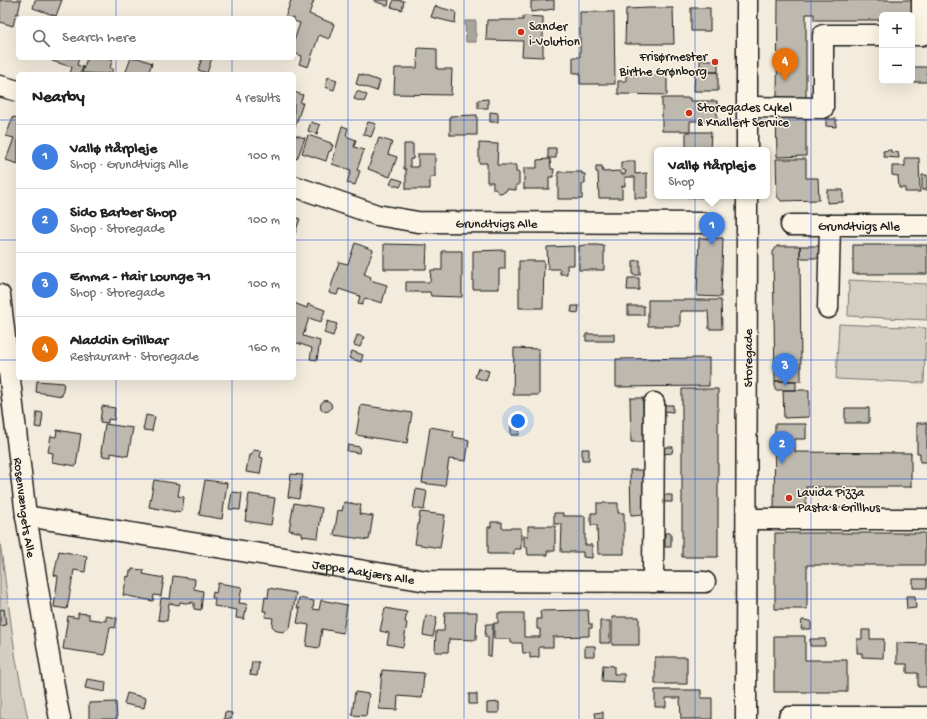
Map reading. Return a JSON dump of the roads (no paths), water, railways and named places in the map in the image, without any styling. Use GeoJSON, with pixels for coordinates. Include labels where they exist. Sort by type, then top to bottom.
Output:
{"type":"FeatureCollection","features":[{"type":"Feature","properties":{"kind":"street"},"geometry":{"type":"LineString","coordinates":[[747,0],[747,147]]}},
{"type":"Feature","properties":{"kind":"street"},"geometry":{"type":"LineString","coordinates":[[915,35],[922,35],[922,0]]}},
{"type":"Feature","properties":{"kind":"street"},"geometry":{"type":"LineString","coordinates":[[747,107],[823,108],[823,35],[879,35]]}},
{"type":"Feature","properties":{"kind":"street"},"geometry":{"type":"LineString","coordinates":[[0,86],[16,90]]}},
{"type":"Feature","properties":{"kind":"street","name":"Grundtvigs Alle"},"geometry":{"type":"LineString","coordinates":[[296,187],[377,215],[418,222],[704,224]]}},
{"type":"Feature","properties":{"kind":"street","name":"Storegade"},"geometry":{"type":"LineString","coordinates":[[746,719],[748,199]]}},
{"type":"Feature","properties":{"kind":"street","name":"Grundtvigs Alle"},"geometry":{"type":"LineString","coordinates":[[791,225],[927,225]]}},
{"type":"Feature","properties":{"kind":"street"},"geometry":{"type":"LineString","coordinates":[[828,308],[830,225]]}},
{"type":"Feature","properties":{"kind":"street","name":"Rosenvængets Alle"},"geometry":{"type":"LineString","coordinates":[[0,295],[26,516],[60,719]]}},
{"type":"Feature","properties":{"kind":"street"},"geometry":{"type":"LineString","coordinates":[[653,582],[654,403]]}},
{"type":"Feature","properties":{"kind":"street","name":"Jeppe Aakjærs Alle"},"geometry":{"type":"LineString","coordinates":[[26,516],[427,581],[705,582]]}},
{"type":"Feature","properties":{"kind":"street"},"geometry":{"type":"LineString","coordinates":[[747,519],[927,519]]}},
{"type":"Feature","properties":{"kind":"street"},"geometry":{"type":"LineString","coordinates":[[789,717],[927,717]]}},
{"type":"Feature","properties":{"kind":"place","name":"Sander i-Volution"},"geometry":{"type":"Point","coordinates":[521,32]}},
{"type":"Feature","properties":{"kind":"place","name":"Frisørmester Birthe Grønborg"},"geometry":{"type":"Point","coordinates":[715,62]}},
{"type":"Feature","properties":{"kind":"place","name":"Aladdin Grillbar"},"geometry":{"type":"Point","coordinates":[785,81]}},
{"type":"Feature","properties":{"kind":"place","name":"Storegades Cykel & Knallert Service"},"geometry":{"type":"Point","coordinates":[689,113]}},
{"type":"Feature","properties":{"kind":"place","name":"Vallø Hårpleje"},"geometry":{"type":"Point","coordinates":[712,245]}},
{"type":"Feature","properties":{"kind":"place","name":"Emma - Hair Lounge 71"},"geometry":{"type":"Point","coordinates":[785,386]}},
{"type":"Feature","properties":{"kind":"place","name":"Sido Barber Shop"},"geometry":{"type":"Point","coordinates":[782,464]}},
{"type":"Feature","properties":{"kind":"place","name":"Lavida Pizza Pasta & Grillhus"},"geometry":{"type":"Point","coordinates":[789,498]}}]}
